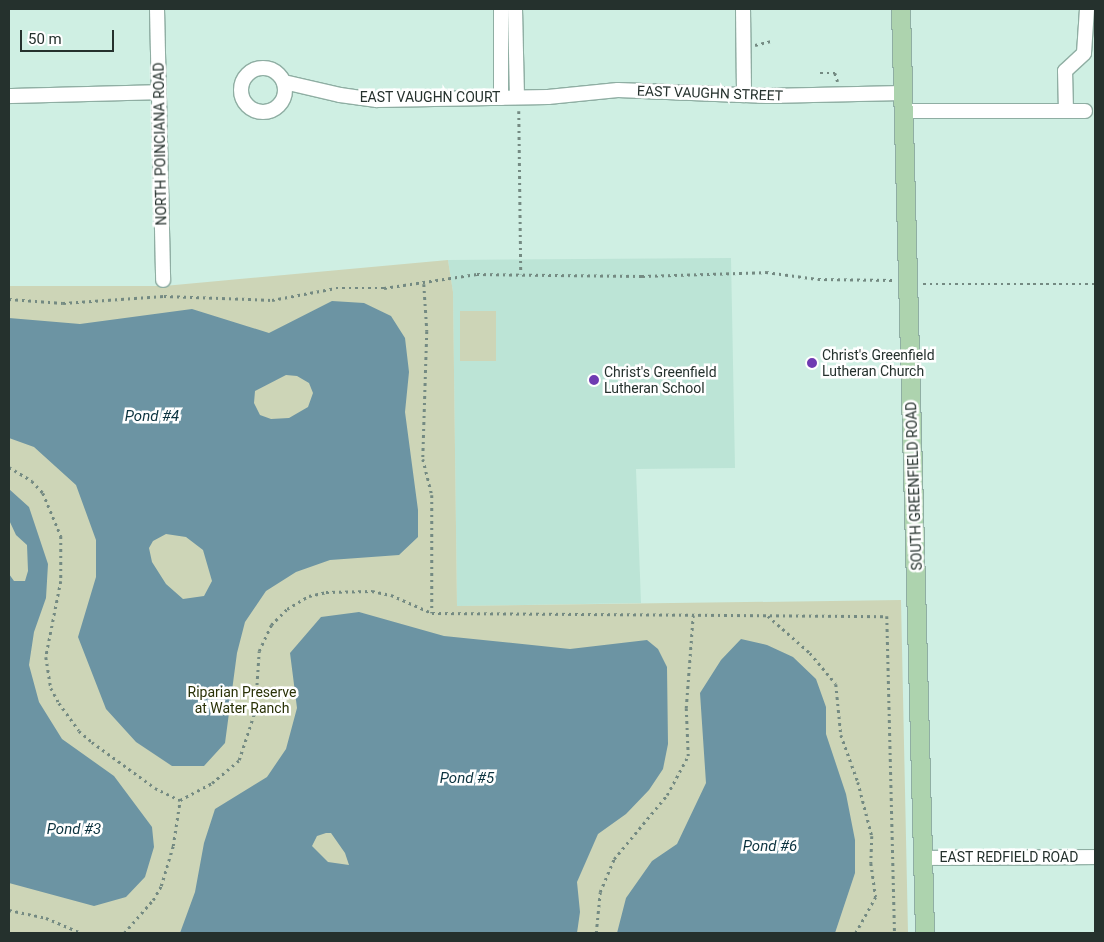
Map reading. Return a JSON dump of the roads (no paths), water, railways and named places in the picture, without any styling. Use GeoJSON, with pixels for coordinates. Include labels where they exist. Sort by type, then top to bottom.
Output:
{"type":"FeatureCollection","features":[{"type":"Feature","properties":{"kind":"main road","name":"SOUTH GREENFIELD ROAD"},"geometry":{"type":"LineString","coordinates":[[901,9],[925,933]]}},
{"type":"Feature","properties":{"kind":"street","name":"NORTH POINCIANA ROAD"},"geometry":{"type":"LineString","coordinates":[[157,9],[163,280]]}},
{"type":"Feature","properties":{"kind":"street"},"geometry":{"type":"LineString","coordinates":[[501,9],[501,98]]}},
{"type":"Feature","properties":{"kind":"street"},"geometry":{"type":"LineString","coordinates":[[516,9],[518,103]]}},
{"type":"Feature","properties":{"kind":"street"},"geometry":{"type":"LineString","coordinates":[[743,9],[744,95]]}},
{"type":"Feature","properties":{"kind":"street"},"geometry":{"type":"LineString","coordinates":[[1066,111],[1065,71],[1084,53],[1087,9]]}},
{"type":"Feature","properties":{"kind":"street","name":"EAST VAUGHN COURT"},"geometry":{"type":"LineString","coordinates":[[284,82],[340,95],[377,100],[501,98],[518,103]]}},
{"type":"Feature","properties":{"kind":"street","name":"EAST VAUGHN STREET"},"geometry":{"type":"LineString","coordinates":[[518,103],[618,90],[744,95],[838,96],[903,92]]}},
{"type":"Feature","properties":{"kind":"street"},"geometry":{"type":"LineString","coordinates":[[9,96],[158,92]]}},
{"type":"Feature","properties":{"kind":"street"},"geometry":{"type":"LineString","coordinates":[[904,111],[1085,111]]}},
{"type":"Feature","properties":{"kind":"street","name":"EAST REDFIELD ROAD"},"geometry":{"type":"LineString","coordinates":[[923,858],[1095,857]]}},
{"type":"Feature","properties":{"kind":"water","name":"Pond #4"},"geometry":{"type":"Polygon","coordinates":[[[332,301],[364,303],[391,316],[405,338],[409,372],[405,412],[418,510],[418,537],[399,555],[330,560],[296,572],[266,591],[245,622],[237,653],[225,743],[204,766],[172,766],[136,742],[106,709],[78,637],[96,577],[96,540],[76,485],[34,447],[9,438],[9,318],[80,324],[192,309],[269,333],[332,301]],[[286,375],[255,391],[254,403],[260,415],[271,419],[289,418],[308,407],[313,393],[309,383],[297,376],[286,375]],[[166,534],[153,541],[149,548],[152,562],[166,584],[183,599],[204,596],[212,581],[203,550],[186,537],[166,534]]]}},
{"type":"Feature","properties":{"kind":"water","name":"Pond #3"},"geometry":{"type":"Polygon","coordinates":[[[9,489],[29,507],[48,564],[46,598],[34,632],[29,665],[39,702],[62,739],[114,776],[152,827],[154,847],[145,877],[126,897],[94,906],[9,883],[9,574],[14,581],[25,581],[28,571],[27,545],[16,535],[9,520],[9,489]]]}},
{"type":"Feature","properties":{"kind":"water","name":"Pond #5"},"geometry":{"type":"Polygon","coordinates":[[[359,612],[444,636],[570,649],[647,640],[658,649],[667,667],[668,744],[663,769],[649,790],[626,814],[598,834],[577,882],[580,912],[577,933],[180,933],[195,892],[204,843],[215,809],[267,777],[286,749],[297,708],[290,653],[321,617],[359,612]],[[331,833],[317,836],[312,846],[328,862],[349,865],[345,853],[331,833]]]}},
{"type":"Feature","properties":{"kind":"water","name":"Pond #6"},"geometry":{"type":"Polygon","coordinates":[[[741,639],[767,645],[793,657],[816,679],[826,707],[826,734],[846,794],[855,840],[855,873],[835,933],[617,933],[626,898],[652,861],[677,844],[706,783],[700,693],[721,660],[741,639]]]}},
{"type":"Feature","properties":{"kind":"place","name":"Christ's Greenfield Lutheran Church"},"geometry":{"type":"Point","coordinates":[812,363]}},
{"type":"Feature","properties":{"kind":"place","name":"Christ's Greenfield Lutheran School"},"geometry":{"type":"Point","coordinates":[594,380]}},
{"type":"Feature","properties":{"kind":"park label","name":"Riparian Preserve at Water Ranch"},"geometry":{"type":"Point","coordinates":[242,700]}}]}
